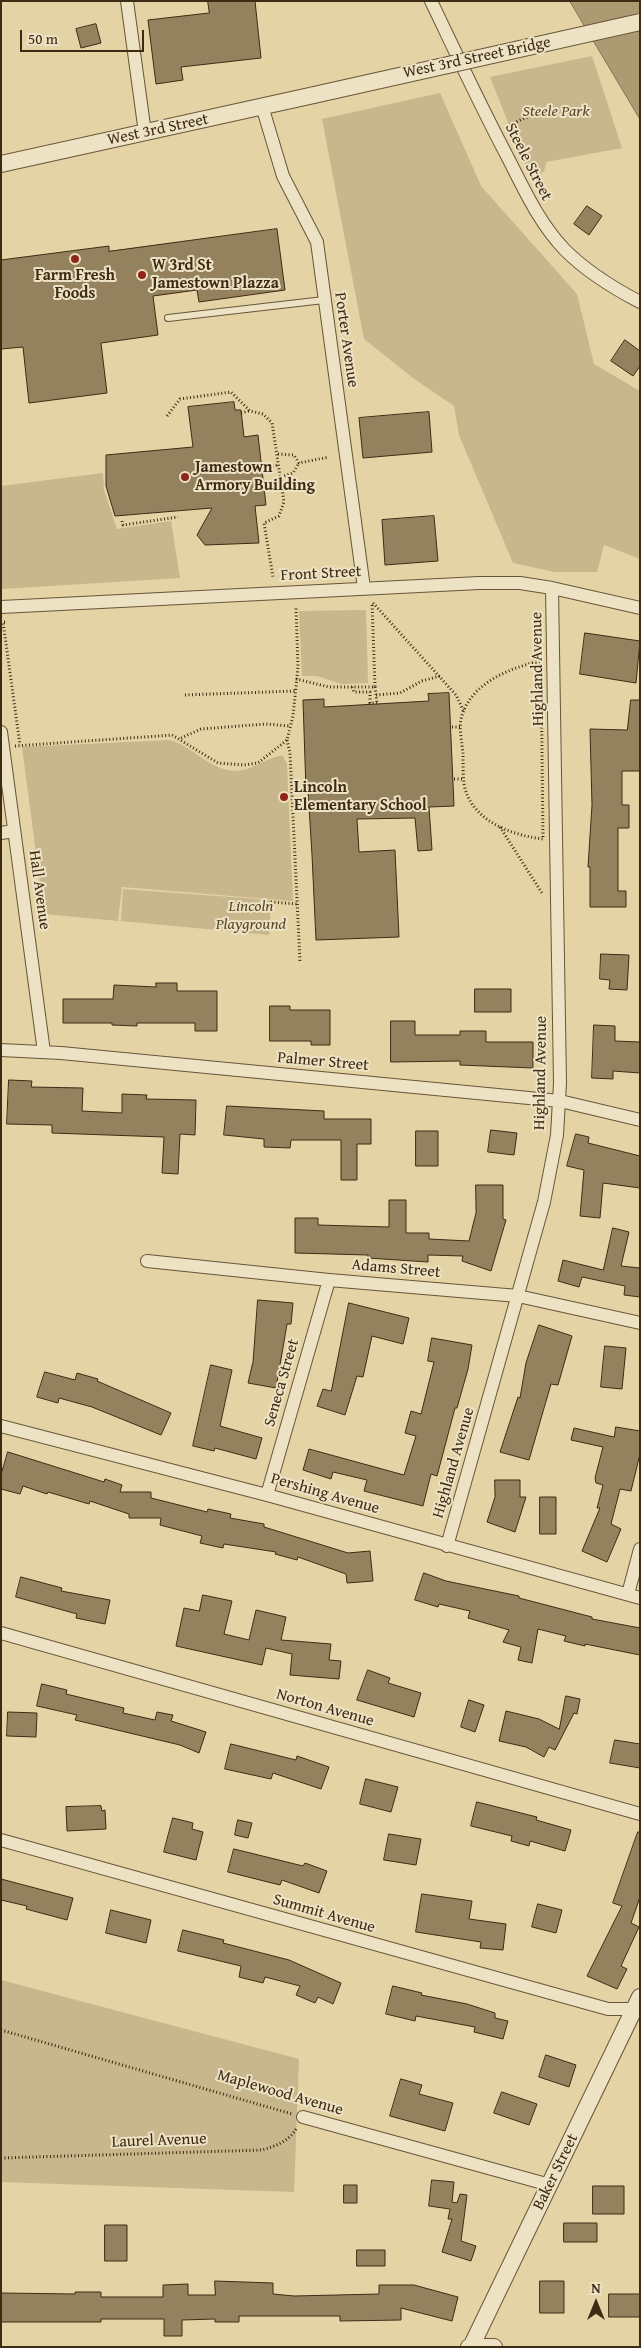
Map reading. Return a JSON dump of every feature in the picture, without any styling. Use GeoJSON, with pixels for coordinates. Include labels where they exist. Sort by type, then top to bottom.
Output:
{"type":"FeatureCollection","features":[{"type":"Feature","properties":{"kind":"street"},"geometry":{"type":"LineString","coordinates":[[126,1],[145,133]]}},
{"type":"Feature","properties":{"kind":"street","name":"Steele Street"},"geometry":{"type":"LineString","coordinates":[[431,1],[474,92],[537,216],[564,249],[582,266],[612,287],[640,302]]}},
{"type":"Feature","properties":{"kind":"street","name":"West 3rd Street Bridge"},"geometry":{"type":"LineString","coordinates":[[314,95],[640,22]]}},
{"type":"Feature","properties":{"kind":"street","name":"West 3rd Street"},"geometry":{"type":"LineString","coordinates":[[1,164],[314,95]]}},
{"type":"Feature","properties":{"kind":"street","name":"Porter Avenue"},"geometry":{"type":"LineString","coordinates":[[262,106],[283,176],[317,242],[364,588]]}},
{"type":"Feature","properties":{"kind":"street","name":"Front Street"},"geometry":{"type":"LineString","coordinates":[[1,607],[470,583],[520,583],[552,588],[640,608]]}},
{"type":"Feature","properties":{"kind":"street","name":"Highland Avenue"},"geometry":{"type":"LineString","coordinates":[[447,1546],[544,1202],[557,1135],[560,1102],[552,588]]}},
{"type":"Feature","properties":{"kind":"street","name":"Hall Avenue"},"geometry":{"type":"LineString","coordinates":[[1,732],[44,1052]]}},
{"type":"Feature","properties":{"kind":"street"},"geometry":{"type":"LineString","coordinates":[[1,833],[14,831]]}},
{"type":"Feature","properties":{"kind":"street","name":"Palmer Street"},"geometry":{"type":"LineString","coordinates":[[1,1050],[44,1052],[560,1102],[640,1120]]}},
{"type":"Feature","properties":{"kind":"street","name":"Adams Street"},"geometry":{"type":"LineString","coordinates":[[148,1261],[328,1280],[518,1296],[640,1324]]}},
{"type":"Feature","properties":{"kind":"street","name":"Seneca Street"},"geometry":{"type":"LineString","coordinates":[[267,1495],[328,1280]]}},
{"type":"Feature","properties":{"kind":"street","name":"Pershing Avenue"},"geometry":{"type":"LineString","coordinates":[[1,1426],[267,1495],[634,1596]]}},
{"type":"Feature","properties":{"kind":"street"},"geometry":{"type":"LineString","coordinates":[[634,1596],[640,1549]]}},
{"type":"Feature","properties":{"kind":"street","name":"Norton Avenue"},"geometry":{"type":"LineString","coordinates":[[1,1633],[640,1814]]}},
{"type":"Feature","properties":{"kind":"street","name":"Summit Avenue"},"geometry":{"type":"LineString","coordinates":[[1,1840],[608,2009],[638,2005]]}},
{"type":"Feature","properties":{"kind":"street","name":"Baker Street"},"geometry":{"type":"LineString","coordinates":[[471,2347],[638,2005]]}},
{"type":"Feature","properties":{"kind":"street","name":"Maplewood Avenue"},"geometry":{"type":"LineString","coordinates":[[303,2117],[550,2185]]}},
{"type":"Feature","properties":{"kind":"street"},"geometry":{"type":"LineString","coordinates":[[471,2347],[494,2347]]}},
{"type":"Feature","properties":{"kind":"lane"},"geometry":{"type":"LineString","coordinates":[[168,318],[324,300]]}},
{"type":"Feature","properties":{"kind":"path"},"geometry":{"type":"LineString","coordinates":[[507,126],[548,108],[552,114]]}},
{"type":"Feature","properties":{"kind":"path"},"geometry":{"type":"LineString","coordinates":[[167,416],[180,399],[227,392],[235,394],[250,411]]}},
{"type":"Feature","properties":{"kind":"path"},"geometry":{"type":"LineString","coordinates":[[241,413],[250,411],[263,414],[272,423],[284,502],[279,516],[264,523],[273,576]]}},
{"type":"Feature","properties":{"kind":"path"},"geometry":{"type":"LineString","coordinates":[[277,454],[291,454],[296,457],[299,463]]}},
{"type":"Feature","properties":{"kind":"path"},"geometry":{"type":"LineString","coordinates":[[281,477],[293,473],[299,463],[329,457]]}},
{"type":"Feature","properties":{"kind":"path"},"geometry":{"type":"LineString","coordinates":[[262,468],[279,465]]}},
{"type":"Feature","properties":{"kind":"path"},"geometry":{"type":"LineString","coordinates":[[122,521],[123,525],[178,518]]}},
{"type":"Feature","properties":{"kind":"path"},"geometry":{"type":"LineString","coordinates":[[363,604],[373,603]]}},
{"type":"Feature","properties":{"kind":"path"},"geometry":{"type":"LineString","coordinates":[[373,603],[456,695],[464,712]]}},
{"type":"Feature","properties":{"kind":"path"},"geometry":{"type":"LineString","coordinates":[[352,687],[354,692],[370,692],[370,703],[377,703],[373,603]]}},
{"type":"Feature","properties":{"kind":"path"},"geometry":{"type":"LineString","coordinates":[[287,608],[305,607]]}},
{"type":"Feature","properties":{"kind":"path"},"geometry":{"type":"LineString","coordinates":[[296,608],[298,667],[287,740],[290,753],[300,962]]}},
{"type":"Feature","properties":{"kind":"path"},"geometry":{"type":"LineString","coordinates":[[13,622],[3,622],[20,745]]}},
{"type":"Feature","properties":{"kind":"path"},"geometry":{"type":"LineString","coordinates":[[541,663],[543,839],[522,835],[500,827],[479,812],[467,792],[464,779],[461,727],[464,712],[476,692],[488,682],[517,667],[541,663]]}},
{"type":"Feature","properties":{"kind":"path"},"geometry":{"type":"LineString","coordinates":[[376,695],[400,693],[440,676]]}},
{"type":"Feature","properties":{"kind":"path"},"geometry":{"type":"LineString","coordinates":[[296,679],[329,687],[375,687]]}},
{"type":"Feature","properties":{"kind":"path"},"geometry":{"type":"LineString","coordinates":[[185,695],[295,691]]}},
{"type":"Feature","properties":{"kind":"path"},"geometry":{"type":"LineString","coordinates":[[181,739],[201,729],[266,724],[290,726]]}},
{"type":"Feature","properties":{"kind":"path"},"geometry":{"type":"LineString","coordinates":[[452,727],[461,727]]}},
{"type":"Feature","properties":{"kind":"path"},"geometry":{"type":"LineString","coordinates":[[12,746],[172,735],[218,763],[244,765],[258,763],[287,740]]}},
{"type":"Feature","properties":{"kind":"path"},"geometry":{"type":"LineString","coordinates":[[454,779],[464,779]]}},
{"type":"Feature","properties":{"kind":"path"},"geometry":{"type":"LineString","coordinates":[[500,827],[544,896]]}},
{"type":"Feature","properties":{"kind":"path"},"geometry":{"type":"LineString","coordinates":[[271,902],[297,904]]}},
{"type":"Feature","properties":{"kind":"path","name":"Maplewood Avenue"},"geometry":{"type":"LineString","coordinates":[[1,2030],[303,2117]]}},
{"type":"Feature","properties":{"kind":"path","name":"Laurel Avenue"},"geometry":{"type":"LineString","coordinates":[[1,2158],[262,2150],[276,2146],[293,2135],[303,2117]]}},
{"type":"Feature","properties":{"kind":"green space","name":"Steele Park"},"geometry":{"type":"Polygon","coordinates":[[[592,56],[622,148],[546,162],[544,172],[529,175],[490,77],[592,56]]]}},
{"type":"Feature","properties":{"kind":"green space"},"geometry":{"type":"Polygon","coordinates":[[[440,93],[481,186],[577,294],[594,364],[640,391],[640,559],[604,545],[597,572],[555,572],[513,563],[459,435],[454,406],[413,378],[364,339],[322,119],[440,93]]]}},
{"type":"Feature","properties":{"kind":"green space"},"geometry":{"type":"Polygon","coordinates":[[[103,473],[104,490],[117,529],[171,521],[180,578],[1,589],[1,486],[103,473]]]}},
{"type":"Feature","properties":{"kind":"green space"},"geometry":{"type":"Polygon","coordinates":[[[366,610],[368,683],[341,684],[317,676],[302,676],[299,611],[366,610]]]}},
{"type":"Feature","properties":{"kind":"green space"},"geometry":{"type":"Polygon","coordinates":[[[170,740],[179,743],[209,763],[226,770],[242,770],[283,756],[287,764],[293,901],[122,887],[118,921],[44,914],[22,747],[170,740]]]}},
{"type":"Feature","properties":{"kind":"green space","name":"Lincoln Playground"},"geometry":{"type":"Polygon","coordinates":[[[123,889],[271,900],[269,935],[121,921],[123,889]]]}},
{"type":"Feature","properties":{"kind":"green space"},"geometry":{"type":"Polygon","coordinates":[[[1,1980],[299,2059],[294,2192],[1,2182],[1,1980]]]}},
{"type":"Feature","properties":{"kind":"shaded area"},"geometry":{"type":"Polygon","coordinates":[[[570,1],[640,1],[640,119],[570,1]]]}},
{"type":"Feature","properties":{"kind":"building"},"geometry":{"type":"Polygon","coordinates":[[[208,1],[255,1],[261,58],[181,67],[183,80],[156,84],[148,20],[209,13],[208,1]]]}},
{"type":"Feature","properties":{"kind":"building"},"geometry":{"type":"Polygon","coordinates":[[[96,24],[101,43],[81,48],[76,29],[96,24]]]}},
{"type":"Feature","properties":{"kind":"building"},"geometry":{"type":"Polygon","coordinates":[[[587,206],[602,216],[589,235],[574,224],[587,206]]]}},
{"type":"Feature","properties":{"kind":"building","name":"W 3rd St Jamestown Plazza"},"geometry":{"type":"Polygon","coordinates":[[[277,229],[285,290],[199,302],[197,290],[153,296],[158,335],[101,343],[107,393],[29,403],[23,347],[1,349],[1,260],[109,246],[109,251],[277,229]]]}},
{"type":"Feature","properties":{"kind":"building"},"geometry":{"type":"Polygon","coordinates":[[[625,340],[640,351],[640,366],[633,376],[611,361],[625,340]]]}},
{"type":"Feature","properties":{"kind":"building","name":"Jamestown Armory Building"},"geometry":{"type":"Polygon","coordinates":[[[234,402],[235,410],[241,410],[244,437],[258,435],[266,505],[255,506],[259,543],[205,545],[197,535],[212,508],[115,516],[106,486],[106,455],[193,447],[188,407],[234,402]]]}},
{"type":"Feature","properties":{"kind":"building"},"geometry":{"type":"Polygon","coordinates":[[[429,412],[432,452],[363,458],[359,418],[429,412]]]}},
{"type":"Feature","properties":{"kind":"building"},"geometry":{"type":"Polygon","coordinates":[[[434,516],[438,561],[385,565],[382,520],[434,516]]]}},
{"type":"Feature","properties":{"kind":"building"},"geometry":{"type":"Polygon","coordinates":[[[585,633],[640,641],[636,683],[580,674],[585,633]]]}},
{"type":"Feature","properties":{"kind":"building"},"geometry":{"type":"Polygon","coordinates":[[[449,693],[454,806],[429,807],[432,850],[418,851],[415,818],[357,819],[359,852],[395,850],[399,937],[316,940],[308,791],[306,791],[303,700],[324,699],[324,707],[429,701],[428,694],[449,693]]]}},
{"type":"Feature","properties":{"kind":"building"},"geometry":{"type":"Polygon","coordinates":[[[631,700],[640,700],[640,771],[622,771],[622,805],[629,805],[629,828],[618,828],[618,891],[626,891],[626,907],[590,907],[590,867],[588,867],[592,805],[590,729],[627,730],[631,700]]]}},
{"type":"Feature","properties":{"kind":"building"},"geometry":{"type":"Polygon","coordinates":[[[601,954],[629,955],[627,990],[609,989],[610,980],[600,979],[601,954]]]}},
{"type":"Feature","properties":{"kind":"building"},"geometry":{"type":"Polygon","coordinates":[[[156,983],[177,983],[177,991],[217,991],[217,1031],[195,1031],[195,1023],[137,1023],[137,1026],[112,1025],[112,1023],[63,1023],[63,999],[113,999],[114,985],[156,987],[156,983]]]}},
{"type":"Feature","properties":{"kind":"building"},"geometry":{"type":"Polygon","coordinates":[[[475,989],[511,989],[511,1012],[475,1012],[475,989]]]}},
{"type":"Feature","properties":{"kind":"building"},"geometry":{"type":"Polygon","coordinates":[[[270,1006],[290,1006],[290,1010],[330,1010],[330,1045],[311,1045],[311,1041],[270,1041],[270,1006]]]}},
{"type":"Feature","properties":{"kind":"building"},"geometry":{"type":"Polygon","coordinates":[[[391,1021],[415,1021],[415,1035],[460,1035],[460,1031],[486,1031],[486,1042],[533,1042],[533,1068],[460,1065],[460,1061],[391,1062],[391,1021]]]}},
{"type":"Feature","properties":{"kind":"building"},"geometry":{"type":"Polygon","coordinates":[[[594,1025],[615,1026],[615,1041],[640,1042],[640,1073],[613,1071],[613,1079],[592,1078],[594,1025]]]}},
{"type":"Feature","properties":{"kind":"building"},"geometry":{"type":"Polygon","coordinates":[[[9,1080],[32,1081],[31,1087],[83,1088],[82,1111],[122,1113],[122,1094],[147,1095],[146,1099],[196,1100],[195,1135],[180,1134],[178,1174],[162,1173],[164,1137],[52,1133],[52,1125],[7,1124],[9,1080]]]}},
{"type":"Feature","properties":{"kind":"building"},"geometry":{"type":"Polygon","coordinates":[[[227,1106],[324,1111],[324,1119],[371,1119],[371,1144],[357,1144],[357,1180],[341,1180],[341,1140],[291,1140],[290,1148],[264,1147],[264,1139],[224,1135],[227,1106]]]}},
{"type":"Feature","properties":{"kind":"building"},"geometry":{"type":"Polygon","coordinates":[[[491,1130],[517,1133],[514,1155],[488,1152],[491,1130]]]}},
{"type":"Feature","properties":{"kind":"building"},"geometry":{"type":"Polygon","coordinates":[[[416,1131],[438,1131],[438,1166],[416,1166],[416,1131]]]}},
{"type":"Feature","properties":{"kind":"building"},"geometry":{"type":"Polygon","coordinates":[[[576,1134],[589,1137],[588,1143],[640,1156],[640,1188],[603,1183],[600,1218],[580,1216],[584,1170],[567,1166],[576,1134]]]}},
{"type":"Feature","properties":{"kind":"building"},"geometry":{"type":"Polygon","coordinates":[[[476,1185],[503,1185],[503,1219],[506,1220],[491,1271],[462,1261],[463,1256],[428,1255],[428,1262],[368,1258],[368,1255],[295,1253],[295,1218],[318,1218],[318,1225],[389,1227],[389,1200],[406,1200],[406,1233],[429,1233],[429,1239],[469,1241],[476,1213],[476,1185]]]}},
{"type":"Feature","properties":{"kind":"building"},"geometry":{"type":"Polygon","coordinates":[[[613,1228],[629,1232],[621,1266],[640,1268],[640,1297],[624,1295],[625,1286],[582,1277],[579,1287],[558,1281],[563,1260],[603,1270],[613,1228]]]}},
{"type":"Feature","properties":{"kind":"building"},"geometry":{"type":"Polygon","coordinates":[[[258,1300],[293,1303],[291,1324],[287,1324],[276,1388],[248,1383],[253,1362],[258,1300]]]}},
{"type":"Feature","properties":{"kind":"building"},"geometry":{"type":"Polygon","coordinates":[[[349,1303],[409,1318],[403,1344],[372,1336],[363,1377],[357,1376],[345,1415],[317,1406],[323,1389],[331,1391],[349,1303]]]}},
{"type":"Feature","properties":{"kind":"building"},"geometry":{"type":"Polygon","coordinates":[[[539,1325],[572,1336],[558,1385],[551,1384],[529,1460],[500,1452],[518,1397],[520,1398],[526,1363],[539,1325]]]}},
{"type":"Feature","properties":{"kind":"building"},"geometry":{"type":"Polygon","coordinates":[[[432,1338],[472,1345],[468,1369],[457,1408],[455,1408],[437,1476],[431,1474],[423,1506],[364,1491],[367,1480],[333,1472],[331,1479],[303,1470],[309,1449],[404,1475],[416,1436],[405,1433],[411,1411],[421,1414],[434,1362],[428,1361],[432,1338]]]}},
{"type":"Feature","properties":{"kind":"building"},"geometry":{"type":"Polygon","coordinates":[[[605,1346],[626,1348],[622,1389],[601,1387],[605,1346]]]}},
{"type":"Feature","properties":{"kind":"building"},"geometry":{"type":"Polygon","coordinates":[[[211,1365],[232,1370],[220,1426],[262,1438],[256,1459],[215,1448],[214,1451],[193,1446],[211,1365]]]}},
{"type":"Feature","properties":{"kind":"building"},"geometry":{"type":"Polygon","coordinates":[[[45,1372],[75,1380],[77,1373],[98,1379],[97,1381],[171,1413],[161,1435],[92,1407],[59,1398],[58,1403],[37,1397],[45,1372]]]}},
{"type":"Feature","properties":{"kind":"building"},"geometry":{"type":"Polygon","coordinates":[[[616,1427],[640,1431],[640,1454],[631,1491],[620,1489],[611,1524],[621,1529],[607,1562],[582,1551],[600,1508],[597,1508],[603,1485],[596,1483],[595,1478],[603,1447],[571,1440],[574,1428],[614,1437],[616,1427]]]}},
{"type":"Feature","properties":{"kind":"building"},"geometry":{"type":"Polygon","coordinates":[[[8,1452],[104,1482],[105,1479],[122,1485],[120,1492],[151,1492],[151,1498],[207,1512],[208,1509],[231,1514],[230,1518],[264,1524],[264,1527],[348,1553],[370,1551],[373,1581],[347,1583],[346,1574],[298,1557],[297,1560],[275,1554],[276,1552],[224,1544],[223,1548],[200,1543],[202,1536],[160,1525],[161,1518],[129,1518],[129,1514],[90,1501],[89,1504],[23,1486],[20,1494],[1,1489],[1,1475],[8,1452]]]}},
{"type":"Feature","properties":{"kind":"building"},"geometry":{"type":"Polygon","coordinates":[[[495,1480],[520,1480],[520,1497],[526,1497],[515,1532],[487,1522],[495,1497],[495,1480]]]}},
{"type":"Feature","properties":{"kind":"building"},"geometry":{"type":"Polygon","coordinates":[[[540,1497],[556,1497],[556,1534],[540,1534],[540,1497]]]}},
{"type":"Feature","properties":{"kind":"building"},"geometry":{"type":"Polygon","coordinates":[[[424,1573],[446,1581],[519,1596],[519,1598],[592,1617],[592,1619],[640,1628],[640,1655],[564,1641],[566,1636],[538,1629],[532,1663],[518,1660],[521,1647],[503,1642],[509,1630],[468,1618],[470,1611],[439,1604],[438,1607],[415,1600],[424,1573]]]}},
{"type":"Feature","properties":{"kind":"building"},"geometry":{"type":"Polygon","coordinates":[[[21,1577],[62,1588],[61,1591],[110,1600],[105,1624],[76,1618],[77,1614],[16,1597],[21,1577]]]}},
{"type":"Feature","properties":{"kind":"building"},"geometry":{"type":"Polygon","coordinates":[[[203,1595],[232,1601],[224,1634],[249,1640],[256,1610],[286,1617],[281,1640],[331,1644],[329,1660],[341,1661],[339,1679],[290,1675],[292,1654],[266,1648],[262,1665],[176,1646],[184,1608],[199,1611],[203,1595]]]}},
{"type":"Feature","properties":{"kind":"building"},"geometry":{"type":"Polygon","coordinates":[[[368,1670],[390,1678],[388,1683],[421,1693],[414,1717],[357,1700],[368,1670]]]}},
{"type":"Feature","properties":{"kind":"building"},"geometry":{"type":"Polygon","coordinates":[[[42,1684],[67,1690],[66,1694],[124,1708],[123,1713],[155,1720],[157,1712],[173,1715],[171,1721],[206,1732],[199,1753],[180,1745],[75,1720],[77,1715],[37,1706],[42,1684]]]}},
{"type":"Feature","properties":{"kind":"building"},"geometry":{"type":"Polygon","coordinates":[[[566,1696],[580,1699],[577,1714],[574,1713],[555,1750],[549,1747],[544,1757],[526,1747],[499,1741],[506,1711],[539,1719],[559,1729],[566,1696]]]}},
{"type":"Feature","properties":{"kind":"building"},"geometry":{"type":"Polygon","coordinates":[[[469,1700],[484,1705],[475,1732],[461,1727],[469,1700]]]}},
{"type":"Feature","properties":{"kind":"building"},"geometry":{"type":"Polygon","coordinates":[[[8,1712],[37,1713],[36,1737],[7,1736],[8,1712]]]}},
{"type":"Feature","properties":{"kind":"building"},"geometry":{"type":"Polygon","coordinates":[[[615,1740],[640,1744],[640,1768],[610,1763],[615,1740]]]}},
{"type":"Feature","properties":{"kind":"building"},"geometry":{"type":"Polygon","coordinates":[[[231,1744],[296,1760],[297,1756],[329,1767],[321,1789],[273,1773],[271,1779],[225,1769],[231,1744]]]}},
{"type":"Feature","properties":{"kind":"building"},"geometry":{"type":"Polygon","coordinates":[[[366,1779],[398,1787],[391,1812],[360,1804],[366,1779]]]}},
{"type":"Feature","properties":{"kind":"building"},"geometry":{"type":"Polygon","coordinates":[[[477,1802],[537,1817],[536,1820],[571,1830],[565,1851],[530,1841],[529,1846],[511,1841],[512,1836],[471,1826],[477,1802]]]}},
{"type":"Feature","properties":{"kind":"building"},"geometry":{"type":"Polygon","coordinates":[[[101,1806],[102,1811],[105,1810],[106,1829],[67,1831],[66,1807],[101,1806]]]}},
{"type":"Feature","properties":{"kind":"building"},"geometry":{"type":"Polygon","coordinates":[[[173,1818],[193,1823],[192,1829],[203,1832],[196,1860],[164,1852],[173,1818]]]}},
{"type":"Feature","properties":{"kind":"building"},"geometry":{"type":"Polygon","coordinates":[[[238,1820],[252,1823],[248,1838],[235,1835],[238,1820]]]}},
{"type":"Feature","properties":{"kind":"building"},"geometry":{"type":"Polygon","coordinates":[[[638,1832],[640,1832],[640,1897],[631,1923],[639,1927],[621,1966],[627,1969],[617,1989],[587,1976],[622,1906],[613,1903],[638,1832]]]}},
{"type":"Feature","properties":{"kind":"building"},"geometry":{"type":"Polygon","coordinates":[[[389,1834],[421,1839],[416,1865],[384,1860],[389,1834]]]}},
{"type":"Feature","properties":{"kind":"building"},"geometry":{"type":"Polygon","coordinates":[[[234,1849],[303,1866],[305,1863],[327,1871],[319,1893],[282,1880],[280,1885],[228,1872],[234,1849]]]}},
{"type":"Feature","properties":{"kind":"building"},"geometry":{"type":"Polygon","coordinates":[[[1,1879],[73,1898],[67,1920],[26,1909],[27,1906],[1,1900],[1,1879]]]}},
{"type":"Feature","properties":{"kind":"building"},"geometry":{"type":"Polygon","coordinates":[[[422,1894],[472,1901],[469,1919],[506,1924],[503,1950],[480,1948],[481,1942],[416,1932],[422,1894]]]}},
{"type":"Feature","properties":{"kind":"building"},"geometry":{"type":"Polygon","coordinates":[[[538,1904],[562,1910],[556,1933],[532,1927],[538,1904]]]}},
{"type":"Feature","properties":{"kind":"building"},"geometry":{"type":"Polygon","coordinates":[[[111,1910],[151,1920],[146,1943],[106,1933],[111,1910]]]}},
{"type":"Feature","properties":{"kind":"building"},"geometry":{"type":"Polygon","coordinates":[[[183,1930],[224,1940],[223,1943],[289,1960],[341,1983],[333,2004],[318,1997],[315,2003],[296,1995],[300,1986],[265,1977],[263,1983],[239,1977],[241,1966],[178,1951],[183,1930]]]}},
{"type":"Feature","properties":{"kind":"building"},"geometry":{"type":"Polygon","coordinates":[[[393,1986],[422,1993],[421,1995],[467,2004],[495,2013],[495,2018],[508,2021],[503,2039],[474,2032],[475,2027],[416,2016],[415,2021],[386,2014],[393,1986]]]}},
{"type":"Feature","properties":{"kind":"building"},"geometry":{"type":"Polygon","coordinates":[[[546,2055],[576,2065],[569,2087],[539,2077],[546,2055]]]}},
{"type":"Feature","properties":{"kind":"building"},"geometry":{"type":"Polygon","coordinates":[[[401,2079],[422,2085],[419,2094],[453,2103],[445,2131],[390,2116],[401,2079]]]}},
{"type":"Feature","properties":{"kind":"building"},"geometry":{"type":"Polygon","coordinates":[[[502,2092],[537,2104],[529,2125],[494,2113],[502,2092]]]}},
{"type":"Feature","properties":{"kind":"building"},"geometry":{"type":"Polygon","coordinates":[[[432,2180],[454,2182],[452,2202],[457,2203],[460,2194],[467,2195],[461,2241],[476,2246],[471,2261],[442,2252],[452,2219],[448,2219],[450,2209],[429,2206],[432,2180]]]}},
{"type":"Feature","properties":{"kind":"building"},"geometry":{"type":"Polygon","coordinates":[[[344,2185],[357,2185],[357,2203],[344,2203],[344,2185]]]}},
{"type":"Feature","properties":{"kind":"building"},"geometry":{"type":"Polygon","coordinates":[[[593,2186],[624,2186],[624,2214],[593,2214],[593,2186]]]}},
{"type":"Feature","properties":{"kind":"building"},"geometry":{"type":"Polygon","coordinates":[[[564,2223],[597,2223],[597,2242],[564,2242],[564,2223]]]}},
{"type":"Feature","properties":{"kind":"building"},"geometry":{"type":"Polygon","coordinates":[[[105,2225],[127,2225],[127,2261],[105,2261],[105,2225]]]}},
{"type":"Feature","properties":{"kind":"building"},"geometry":{"type":"Polygon","coordinates":[[[357,2250],[385,2250],[385,2266],[357,2266],[357,2250]]]}},
{"type":"Feature","properties":{"kind":"building"},"geometry":{"type":"Polygon","coordinates":[[[215,2281],[273,2283],[273,2294],[294,2296],[379,2294],[379,2285],[414,2285],[458,2297],[452,2321],[401,2308],[401,2320],[340,2321],[340,2316],[239,2316],[239,2322],[215,2322],[215,2319],[182,2320],[182,2336],[164,2336],[164,2319],[101,2319],[101,2322],[1,2322],[1,2293],[75,2294],[75,2292],[101,2292],[101,2297],[163,2297],[163,2285],[188,2284],[188,2295],[215,2295],[215,2281]]]}},
{"type":"Feature","properties":{"kind":"building"},"geometry":{"type":"Polygon","coordinates":[[[540,2281],[564,2281],[564,2313],[540,2313],[540,2281]]]}},
{"type":"Feature","properties":{"kind":"building"},"geometry":{"type":"Polygon","coordinates":[[[609,2294],[640,2294],[640,2317],[609,2317],[609,2294]]]}},
{"type":"Feature","properties":{"kind":"place","name":"Farm Fresh Foods"},"geometry":{"type":"Point","coordinates":[75,259]}},
{"type":"Feature","properties":{"kind":"place","name":"W 3rd St Jamestown Plazza"},"geometry":{"type":"Point","coordinates":[142,275]}},
{"type":"Feature","properties":{"kind":"place","name":"Jamestown Armory Building"},"geometry":{"type":"Point","coordinates":[185,477]}},
{"type":"Feature","properties":{"kind":"place","name":"Lincoln Elementary School"},"geometry":{"type":"Point","coordinates":[284,797]}}]}
